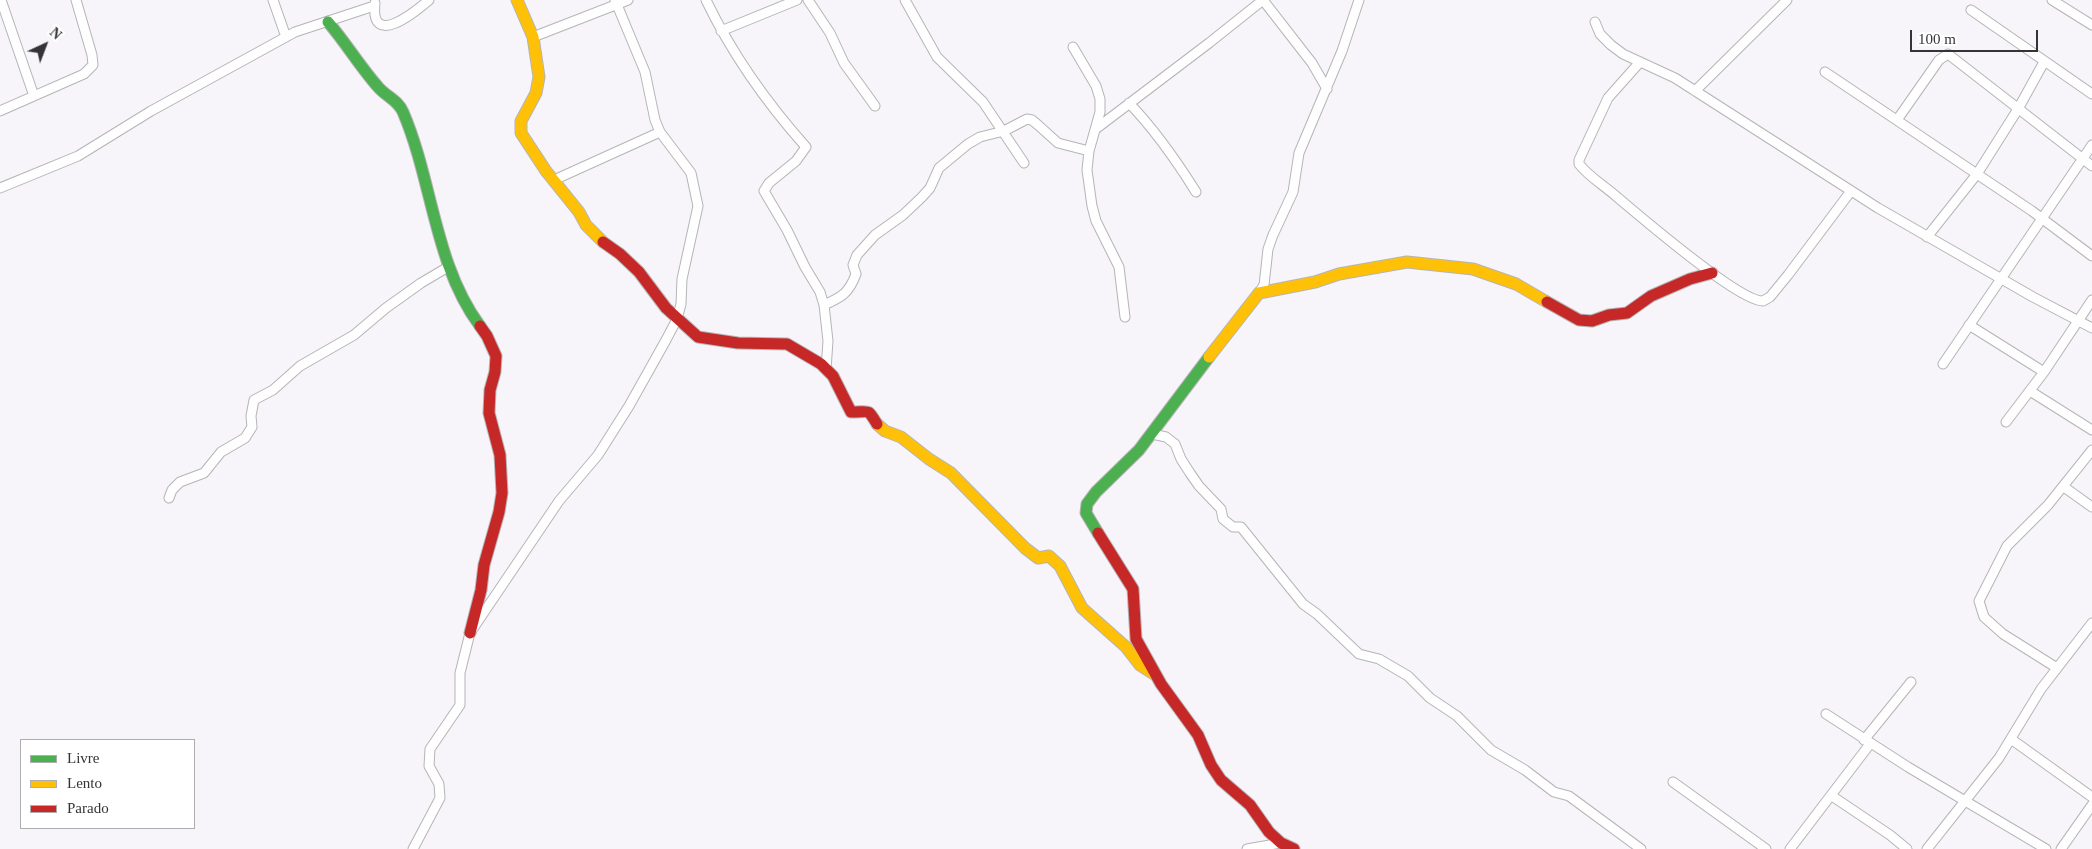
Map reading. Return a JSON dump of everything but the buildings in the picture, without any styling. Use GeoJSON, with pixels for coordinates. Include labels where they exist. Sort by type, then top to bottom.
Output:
{"type":"FeatureCollection","features":[{"type":"Feature","properties":{"kind":"street"},"geometry":{"type":"LineString","coordinates":[[1,0],[34,96]]}},
{"type":"Feature","properties":{"kind":"street"},"geometry":{"type":"LineString","coordinates":[[0,112],[84,74],[93,65],[76,0]]}},
{"type":"Feature","properties":{"kind":"street"},"geometry":{"type":"LineString","coordinates":[[273,0],[286,37]]}},
{"type":"Feature","properties":{"kind":"street"},"geometry":{"type":"LineString","coordinates":[[0,188],[78,156],[151,111],[308,26],[328,22],[374,3],[374,12],[377,20],[384,25],[393,24],[405,20],[429,0]]}},
{"type":"Feature","properties":{"kind":"street"},"geometry":{"type":"LineString","coordinates":[[517,0],[532,37],[539,77],[536,93],[521,122],[521,133],[598,239],[620,254],[639,272],[677,319],[698,337],[738,343],[787,344],[821,364],[833,376],[851,412],[870,412],[873,414],[876,423],[885,431],[901,437],[951,473],[1025,548],[1038,558],[1049,556],[1060,566],[1082,608],[1109,631],[1115,640],[1126,647],[1140,664],[1158,677]]}},
{"type":"Feature","properties":{"kind":"street"},"geometry":{"type":"LineString","coordinates":[[532,37],[616,2],[628,0]]}},
{"type":"Feature","properties":{"kind":"street"},"geometry":{"type":"LineString","coordinates":[[706,0],[721,31],[774,111],[806,147],[796,161],[769,183],[764,191],[787,230],[804,267],[820,292],[824,305],[828,341],[826,369]]}},
{"type":"Feature","properties":{"kind":"street"},"geometry":{"type":"LineString","coordinates":[[721,31],[798,0]]}},
{"type":"Feature","properties":{"kind":"street"},"geometry":{"type":"LineString","coordinates":[[808,0],[830,33],[844,63],[875,106]]}},
{"type":"Feature","properties":{"kind":"street"},"geometry":{"type":"LineString","coordinates":[[905,0],[937,57],[983,102],[1024,163]]}},
{"type":"Feature","properties":{"kind":"street"},"geometry":{"type":"LineString","coordinates":[[1096,128],[1209,44],[1263,0],[1312,63],[1327,89]]}},
{"type":"Feature","properties":{"kind":"street"},"geometry":{"type":"LineString","coordinates":[[1294,849],[1281,843],[1269,832],[1250,805],[1222,780],[1211,765],[1198,735],[1158,677],[1136,639],[1133,589],[1086,513],[1088,504],[1096,492],[1152,434],[1259,294],[1264,284],[1268,249],[1293,192],[1299,153],[1327,89],[1360,0]]}},
{"type":"Feature","properties":{"kind":"street"},"geometry":{"type":"LineString","coordinates":[[1695,91],[1787,0]]}},
{"type":"Feature","properties":{"kind":"street"},"geometry":{"type":"LineString","coordinates":[[2052,0],[2092,24]]}},
{"type":"Feature","properties":{"kind":"street"},"geometry":{"type":"LineString","coordinates":[[470,633],[548,517],[574,482],[598,455],[629,406],[677,319],[681,304],[682,279],[698,206],[691,173],[660,132],[655,120],[645,72],[616,2]]}},
{"type":"Feature","properties":{"kind":"street"},"geometry":{"type":"LineString","coordinates":[[1971,10],[2092,94]]}},
{"type":"Feature","properties":{"kind":"street"},"geometry":{"type":"LineString","coordinates":[[328,22],[380,89],[396,101],[402,110],[420,157],[448,267],[465,306],[487,336],[496,356],[495,372],[490,390],[490,412],[500,455],[502,493],[499,512],[484,565],[481,590],[460,673],[460,706],[430,749],[429,766],[439,784],[440,798],[413,849]]}},
{"type":"Feature","properties":{"kind":"street"},"geometry":{"type":"LineString","coordinates":[[1595,22],[1600,34],[1610,45],[1640,62],[1675,78],[1926,237],[2092,328]]}},
{"type":"Feature","properties":{"kind":"street"},"geometry":{"type":"LineString","coordinates":[[1072,47],[1096,86],[1100,99],[1100,112],[1089,151],[1087,170],[1092,206],[1105,240],[1119,267],[1125,317]]}},
{"type":"Feature","properties":{"kind":"street"},"geometry":{"type":"LineString","coordinates":[[1897,120],[1939,60],[1948,54],[2092,166]]}},
{"type":"Feature","properties":{"kind":"street"},"geometry":{"type":"LineString","coordinates":[[1640,62],[1608,98],[1579,160],[1579,164],[1660,233],[1712,274],[1752,299],[1763,301],[1770,297],[1851,191]]}},
{"type":"Feature","properties":{"kind":"street"},"geometry":{"type":"LineString","coordinates":[[1926,237],[1977,174],[2018,109],[2044,62]]}},
{"type":"Feature","properties":{"kind":"street"},"geometry":{"type":"LineString","coordinates":[[1825,72],[2043,219],[2092,256]]}},
{"type":"Feature","properties":{"kind":"street"},"geometry":{"type":"LineString","coordinates":[[1129,103],[1148,123],[1169,150],[1196,192]]}},
{"type":"Feature","properties":{"kind":"street"},"geometry":{"type":"LineString","coordinates":[[824,305],[842,296],[847,291],[856,274],[853,266],[857,256],[875,235],[903,215],[922,197],[930,188],[940,168],[968,144],[980,138],[1004,131],[1020,122],[1032,120],[1058,143],[1089,151]]}},
{"type":"Feature","properties":{"kind":"street"},"geometry":{"type":"LineString","coordinates":[[554,180],[660,132]]}},
{"type":"Feature","properties":{"kind":"street"},"geometry":{"type":"LineString","coordinates":[[1943,364],[2092,145]]}},
{"type":"Feature","properties":{"kind":"street"},"geometry":{"type":"LineString","coordinates":[[1259,294],[1315,282],[1339,274],[1407,262],[1473,269],[1516,284],[1579,320],[1592,320],[1609,315],[1627,313],[1651,296],[1690,279],[1712,274]]}},
{"type":"Feature","properties":{"kind":"street"},"geometry":{"type":"LineString","coordinates":[[169,498],[172,490],[180,482],[204,473],[221,452],[245,438],[252,427],[251,416],[254,400],[278,386],[300,366],[354,335],[386,308],[421,283],[448,267]]}},
{"type":"Feature","properties":{"kind":"street"},"geometry":{"type":"LineString","coordinates":[[2006,422],[2044,372],[2092,300]]}},
{"type":"Feature","properties":{"kind":"street"},"geometry":{"type":"LineString","coordinates":[[1969,325],[2044,372]]}},
{"type":"Feature","properties":{"kind":"street"},"geometry":{"type":"LineString","coordinates":[[2030,391],[2092,430]]}},
{"type":"Feature","properties":{"kind":"street"},"geometry":{"type":"LineString","coordinates":[[1152,434],[1166,437],[1175,444],[1180,459],[1188,467],[1190,474],[1221,509],[1222,519],[1233,526],[1240,527],[1303,604],[1317,614],[1359,654],[1379,659],[1408,676],[1430,698],[1457,716],[1490,750],[1525,770],[1554,792],[1569,796],[1640,849]]}},
{"type":"Feature","properties":{"kind":"street"},"geometry":{"type":"LineString","coordinates":[[2057,668],[2003,634],[1984,617],[1979,601],[2007,546],[2064,487],[2092,450]]}},
{"type":"Feature","properties":{"kind":"street"},"geometry":{"type":"LineString","coordinates":[[2064,487],[2092,507]]}},
{"type":"Feature","properties":{"kind":"street"},"geometry":{"type":"LineString","coordinates":[[1927,849],[1999,758],[2041,688],[2092,623]]}},
{"type":"Feature","properties":{"kind":"street"},"geometry":{"type":"LineString","coordinates":[[1790,849],[1832,796],[1867,742],[1910,682]]}},
{"type":"Feature","properties":{"kind":"street"},"geometry":{"type":"LineString","coordinates":[[1826,714],[1867,742],[2046,849]]}},
{"type":"Feature","properties":{"kind":"street"},"geometry":{"type":"LineString","coordinates":[[2011,739],[2092,797]]}},
{"type":"Feature","properties":{"kind":"street"},"geometry":{"type":"LineString","coordinates":[[1674,782],[1766,849]]}},
{"type":"Feature","properties":{"kind":"street"},"geometry":{"type":"LineString","coordinates":[[1832,796],[1907,849]]}},
{"type":"Feature","properties":{"kind":"street"},"geometry":{"type":"LineString","coordinates":[[2061,849],[2092,804]]}},
{"type":"Feature","properties":{"kind":"street"},"geometry":{"type":"LineString","coordinates":[[1247,849],[1281,843]]}},
{"type":"Feature","properties":{"kind":"traffic: fast"},"geometry":{"type":"LineString","coordinates":[[328,22],[372,80],[398,104],[403,112],[421,166],[443,250],[465,302],[480,326]]}},
{"type":"Feature","properties":{"kind":"traffic: fast"},"geometry":{"type":"LineString","coordinates":[[1098,533],[1086,513],[1087,504],[1096,492],[1139,450],[1209,357]]}},
{"type":"Feature","properties":{"kind":"traffic: slow"},"geometry":{"type":"LineString","coordinates":[[517,0],[533,37],[539,77],[536,93],[521,121],[521,133],[546,171],[579,212],[586,225],[603,242]]}},
{"type":"Feature","properties":{"kind":"traffic: slow"},"geometry":{"type":"LineString","coordinates":[[1209,357],[1259,293],[1315,282],[1339,274],[1407,262],[1473,269],[1516,284],[1547,302]]}},
{"type":"Feature","properties":{"kind":"traffic: slow"},"geometry":{"type":"LineString","coordinates":[[877,424],[885,431],[901,437],[951,473],[1025,548],[1038,558],[1049,556],[1060,566],[1082,608],[1126,647],[1140,665],[1154,674]]}},
{"type":"Feature","properties":{"kind":"traffic: jam"},"geometry":{"type":"LineString","coordinates":[[603,242],[620,254],[639,272],[666,308],[698,337],[738,343],[787,344],[821,364],[833,376],[851,412],[868,412],[877,424]]}},
{"type":"Feature","properties":{"kind":"traffic: jam"},"geometry":{"type":"LineString","coordinates":[[1547,302],[1579,320],[1592,321],[1609,315],[1627,313],[1651,296],[1690,279],[1712,273]]}},
{"type":"Feature","properties":{"kind":"traffic: jam"},"geometry":{"type":"LineString","coordinates":[[470,633],[481,590],[484,565],[499,512],[502,493],[500,455],[489,413],[490,390],[495,372],[496,356],[480,326]]}},
{"type":"Feature","properties":{"kind":"traffic: jam"},"geometry":{"type":"LineString","coordinates":[[1098,533],[1133,589],[1136,639],[1161,684],[1198,735],[1211,765],[1221,780],[1250,805],[1269,832],[1281,843],[1294,849]]}}]}
